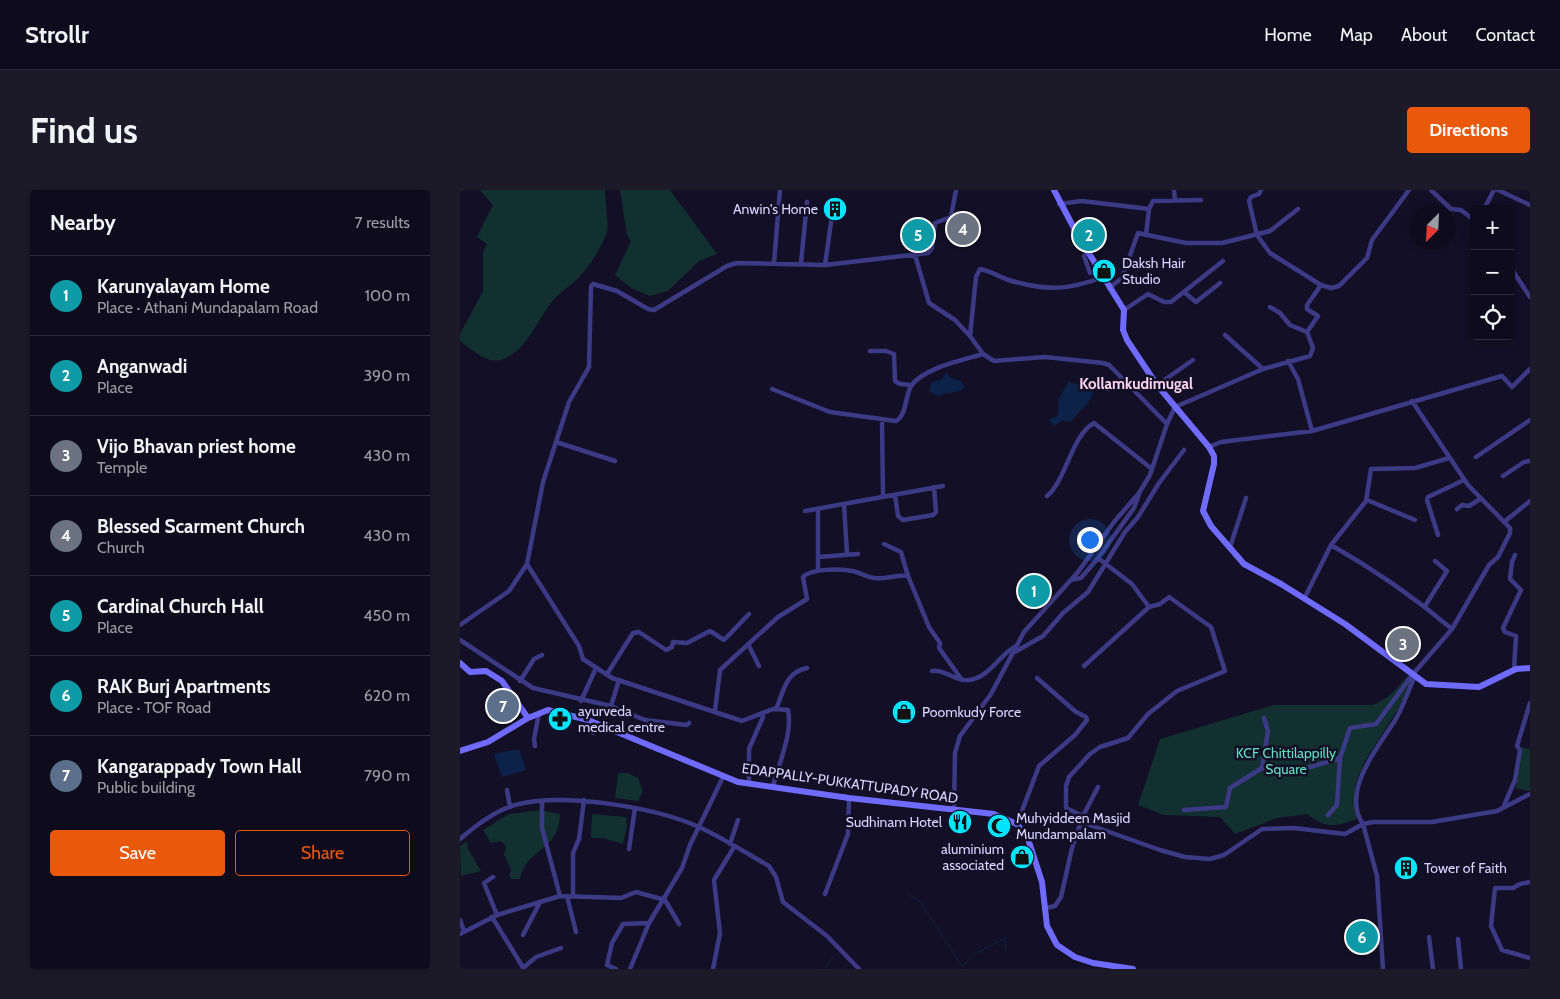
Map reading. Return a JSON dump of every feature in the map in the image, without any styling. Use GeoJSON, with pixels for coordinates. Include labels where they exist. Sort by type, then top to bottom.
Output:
{"type":"FeatureCollection","features":[{"type":"Feature","properties":{"kind":"street"},"geometry":{"type":"LineString","coordinates":[[774,263],[780,190]]}},
{"type":"Feature","properties":{"kind":"street"},"geometry":{"type":"LineString","coordinates":[[460,625],[510,591],[527,564],[543,482],[569,402],[589,367],[590,286],[593,284],[617,291],[648,309],[654,310],[661,308],[727,266],[737,262],[826,265],[915,255],[931,251],[935,223],[951,217],[956,190]]}},
{"type":"Feature","properties":{"kind":"street"},"geometry":{"type":"LineString","coordinates":[[1174,190],[1175,200]]}},
{"type":"Feature","properties":{"kind":"street"},"geometry":{"type":"LineString","coordinates":[[1261,190],[1259,194],[1251,197],[1249,201],[1258,235],[1276,259],[1321,285],[1331,288],[1339,286],[1358,268],[1369,253],[1372,240],[1409,190]]}},
{"type":"Feature","properties":{"kind":"street"},"geometry":{"type":"LineString","coordinates":[[1431,190],[1451,209],[1461,210],[1470,217]]}},
{"type":"Feature","properties":{"kind":"street"},"geometry":{"type":"LineString","coordinates":[[1486,205],[1494,190]]}},
{"type":"Feature","properties":{"kind":"street"},"geometry":{"type":"LineString","coordinates":[[1498,190],[1530,205]]}},
{"type":"Feature","properties":{"kind":"street"},"geometry":{"type":"LineString","coordinates":[[1055,191],[1059,204],[1124,310],[1123,330],[1127,340],[1157,385],[1209,447],[1214,456],[1214,464],[1203,511],[1211,526],[1244,564],[1345,624],[1426,684],[1479,687],[1514,670],[1530,668]]}},
{"type":"Feature","properties":{"kind":"street"},"geometry":{"type":"LineString","coordinates":[[1146,235],[1149,209],[1153,201],[1201,200]]}},
{"type":"Feature","properties":{"kind":"street"},"geometry":{"type":"LineString","coordinates":[[826,265],[834,201]]}},
{"type":"Feature","properties":{"kind":"street"},"geometry":{"type":"LineString","coordinates":[[1059,204],[1082,201],[1149,209]]}},
{"type":"Feature","properties":{"kind":"street"},"geometry":{"type":"LineString","coordinates":[[801,263],[807,202]]}},
{"type":"Feature","properties":{"kind":"street"},"geometry":{"type":"LineString","coordinates":[[1109,288],[1122,278],[1138,233],[1186,243],[1222,243],[1270,231],[1298,209]]}},
{"type":"Feature","properties":{"kind":"street"},"geometry":{"type":"LineString","coordinates":[[1088,251],[1084,256],[1090,273]]}},
{"type":"Feature","properties":{"kind":"street"},"geometry":{"type":"LineString","coordinates":[[915,255],[929,303],[955,320],[988,359],[998,362],[1046,358],[1109,365],[1167,424]]}},
{"type":"Feature","properties":{"kind":"street"},"geometry":{"type":"LineString","coordinates":[[1124,310],[1144,295],[1151,295],[1167,303],[1223,261]]}},
{"type":"Feature","properties":{"kind":"street"},"geometry":{"type":"LineString","coordinates":[[970,336],[976,277],[980,269],[1011,281],[1050,289],[1078,286],[1103,277]]}},
{"type":"Feature","properties":{"kind":"street"},"geometry":{"type":"LineString","coordinates":[[1515,274],[1530,297]]}},
{"type":"Feature","properties":{"kind":"street"},"geometry":{"type":"LineString","coordinates":[[1184,292],[1196,302],[1220,283]]}},
{"type":"Feature","properties":{"kind":"street"},"geometry":{"type":"LineString","coordinates":[[1307,332],[1318,316],[1307,310],[1307,305],[1321,285]]}},
{"type":"Feature","properties":{"kind":"street"},"geometry":{"type":"LineString","coordinates":[[1071,580],[1081,578],[1134,508],[1175,408],[1263,369],[1310,356],[1313,348],[1307,332],[1290,325],[1280,313],[1270,307]]}},
{"type":"Feature","properties":{"kind":"street"},"geometry":{"type":"LineString","coordinates":[[1225,335],[1263,369]]}},
{"type":"Feature","properties":{"kind":"street"},"geometry":{"type":"LineString","coordinates":[[870,351],[886,351],[894,354],[896,381],[900,384],[911,385]]}},
{"type":"Feature","properties":{"kind":"street"},"geometry":{"type":"LineString","coordinates":[[772,389],[830,412],[896,421],[899,420],[911,385],[932,370],[983,354]]}},
{"type":"Feature","properties":{"kind":"street"},"geometry":{"type":"LineString","coordinates":[[1157,385],[1194,360]]}},
{"type":"Feature","properties":{"kind":"street"},"geometry":{"type":"LineString","coordinates":[[1288,361],[1298,379],[1312,431]]}},
{"type":"Feature","properties":{"kind":"street"},"geometry":{"type":"LineString","coordinates":[[1209,447],[1222,442],[1312,431],[1502,376],[1512,387],[1530,369]]}},
{"type":"Feature","properties":{"kind":"street"},"geometry":{"type":"LineString","coordinates":[[1328,815],[1337,805],[1340,758],[1350,728],[1376,724],[1452,629],[1489,565],[1498,557],[1510,532],[1510,528],[1480,499],[1464,480],[1412,401]]}},
{"type":"Feature","properties":{"kind":"street"},"geometry":{"type":"LineString","coordinates":[[882,420],[883,497]]}},
{"type":"Feature","properties":{"kind":"street"},"geometry":{"type":"LineString","coordinates":[[1476,457],[1530,420]]}},
{"type":"Feature","properties":{"kind":"street"},"geometry":{"type":"LineString","coordinates":[[1047,496],[1057,485],[1069,457],[1094,423],[1152,468]]}},
{"type":"Feature","properties":{"kind":"street"},"geometry":{"type":"LineString","coordinates":[[556,442],[615,461]]}},
{"type":"Feature","properties":{"kind":"street"},"geometry":{"type":"LineString","coordinates":[[1013,654],[1043,636],[1063,613],[1088,592],[1159,484],[1184,450]]}},
{"type":"Feature","properties":{"kind":"street"},"geometry":{"type":"LineString","coordinates":[[1304,599],[1331,545],[1359,513],[1367,500],[1370,469],[1415,468],[1448,458]]}},
{"type":"Feature","properties":{"kind":"street"},"geometry":{"type":"LineString","coordinates":[[1504,476],[1530,461]]}},
{"type":"Feature","properties":{"kind":"street"},"geometry":{"type":"LineString","coordinates":[[1438,535],[1426,500],[1428,497],[1464,480]]}},
{"type":"Feature","properties":{"kind":"street"},"geometry":{"type":"LineString","coordinates":[[805,511],[944,486]]}},
{"type":"Feature","properties":{"kind":"street"},"geometry":{"type":"LineString","coordinates":[[895,494],[898,516],[903,520],[933,515],[936,512],[934,487]]}},
{"type":"Feature","properties":{"kind":"street"},"geometry":{"type":"LineString","coordinates":[[954,809],[955,753],[960,736],[991,694],[1016,646],[1034,620],[1071,580],[1114,522],[1139,493]]}},
{"type":"Feature","properties":{"kind":"street"},"geometry":{"type":"LineString","coordinates":[[1230,547],[1246,498]]}},
{"type":"Feature","properties":{"kind":"street"},"geometry":{"type":"LineString","coordinates":[[1457,509],[1462,505],[1470,506],[1480,499]]}},
{"type":"Feature","properties":{"kind":"street"},"geometry":{"type":"LineString","coordinates":[[1367,500],[1415,520]]}},
{"type":"Feature","properties":{"kind":"street"},"geometry":{"type":"LineString","coordinates":[[1504,522],[1530,500]]}},
{"type":"Feature","properties":{"kind":"street"},"geometry":{"type":"LineString","coordinates":[[844,504],[847,554]]}},
{"type":"Feature","properties":{"kind":"street"},"geometry":{"type":"LineString","coordinates":[[818,509],[818,571]]}},
{"type":"Feature","properties":{"kind":"street"},"geometry":{"type":"LineString","coordinates":[[884,544],[902,552],[908,576],[928,627],[940,644],[939,648],[962,680]]}},
{"type":"Feature","properties":{"kind":"street"},"geometry":{"type":"LineString","coordinates":[[1331,545],[1373,568],[1425,606],[1452,629]]}},
{"type":"Feature","properties":{"kind":"street"},"geometry":{"type":"LineString","coordinates":[[818,557],[858,554]]}},
{"type":"Feature","properties":{"kind":"street"},"geometry":{"type":"LineString","coordinates":[[1514,670],[1516,636],[1505,632],[1503,628],[1521,590],[1510,579],[1512,562],[1516,555]]}},
{"type":"Feature","properties":{"kind":"street"},"geometry":{"type":"LineString","coordinates":[[1098,558],[1132,584],[1149,607]]}},
{"type":"Feature","properties":{"kind":"street"},"geometry":{"type":"LineString","coordinates":[[1425,606],[1447,571],[1434,561]]}},
{"type":"Feature","properties":{"kind":"street"},"geometry":{"type":"LineString","coordinates":[[527,564],[579,646],[583,659],[596,668],[618,680],[742,721],[776,708],[788,710],[789,716],[785,745],[773,786]]}},
{"type":"Feature","properties":{"kind":"street"},"geometry":{"type":"LineString","coordinates":[[715,711],[720,670],[778,618],[807,599],[803,577],[806,573],[854,571],[863,576],[875,578],[908,576]]}},
{"type":"Feature","properties":{"kind":"street"},"geometry":{"type":"LineString","coordinates":[[1083,816],[1066,808],[1066,786],[1077,767],[1100,747],[1128,738],[1148,714],[1177,692],[1225,671],[1211,626],[1169,597],[1160,604],[1149,607],[1084,666]]}},
{"type":"Feature","properties":{"kind":"street"},"geometry":{"type":"LineString","coordinates":[[607,674],[633,633],[639,632],[666,650],[672,648],[673,642],[687,643],[710,631],[724,640],[749,614]]}},
{"type":"Feature","properties":{"kind":"street"},"geometry":{"type":"LineString","coordinates":[[460,640],[533,688],[582,701],[610,706],[645,720],[687,725],[689,723]]}},
{"type":"Feature","properties":{"kind":"street"},"geometry":{"type":"LineString","coordinates":[[748,644],[759,666]]}},
{"type":"Feature","properties":{"kind":"street"},"geometry":{"type":"LineString","coordinates":[[932,671],[940,670],[962,680],[976,678],[982,675],[1009,649],[1016,646]]}},
{"type":"Feature","properties":{"kind":"street"},"geometry":{"type":"LineString","coordinates":[[520,680],[534,659],[542,655]]}},
{"type":"Feature","properties":{"kind":"street"},"geometry":{"type":"LineString","coordinates":[[460,663],[470,672],[486,671],[502,681],[528,718]]}},
{"type":"Feature","properties":{"kind":"street"},"geometry":{"type":"LineString","coordinates":[[582,701],[596,668]]}},
{"type":"Feature","properties":{"kind":"street"},"geometry":{"type":"LineString","coordinates":[[776,708],[789,676],[798,670],[807,668]]}},
{"type":"Feature","properties":{"kind":"street"},"geometry":{"type":"LineString","coordinates":[[1383,969],[1377,876],[1363,824],[1359,818],[1358,791],[1372,753],[1394,721],[1414,675]]}},
{"type":"Feature","properties":{"kind":"street"},"geometry":{"type":"LineString","coordinates":[[1037,678],[1076,712],[1086,716],[1087,720],[1074,735],[1039,766],[1017,824],[1028,839],[1035,859],[1046,908],[1047,926],[1057,945],[1065,951],[1093,963],[1133,969]]}},
{"type":"Feature","properties":{"kind":"street"},"geometry":{"type":"LineString","coordinates":[[610,706],[618,680]]}},
{"type":"Feature","properties":{"kind":"street"},"geometry":{"type":"LineString","coordinates":[[1503,808],[1516,780],[1520,750],[1518,746],[1530,703]]}},
{"type":"Feature","properties":{"kind":"street","name":"EDAPPALLY-PUKKATTUPADY ROAD"},"geometry":{"type":"LineString","coordinates":[[460,751],[488,742],[528,718],[548,710],[563,712],[596,724],[723,777],[749,783],[849,798],[994,814],[1017,824]]}},
{"type":"Feature","properties":{"kind":"street"},"geometry":{"type":"LineString","coordinates":[[535,746],[534,738],[540,712]]}},
{"type":"Feature","properties":{"kind":"street"},"geometry":{"type":"LineString","coordinates":[[749,783],[749,749],[763,717]]}},
{"type":"Feature","properties":{"kind":"street"},"geometry":{"type":"LineString","coordinates":[[1262,768],[1268,731],[1264,718]]}},
{"type":"Feature","properties":{"kind":"street"},"geometry":{"type":"LineString","coordinates":[[593,733],[596,724]]}},
{"type":"Feature","properties":{"kind":"street"},"geometry":{"type":"LineString","coordinates":[[1184,810],[1226,806],[1230,788],[1262,768],[1304,769],[1340,758]]}},
{"type":"Feature","properties":{"kind":"street"},"geometry":{"type":"LineString","coordinates":[[630,969],[649,923],[665,900],[682,868],[723,777]]}},
{"type":"Feature","properties":{"kind":"street"},"geometry":{"type":"LineString","coordinates":[[1046,908],[1055,906],[1061,897],[1072,848],[1083,816],[1098,787]]}},
{"type":"Feature","properties":{"kind":"street"},"geometry":{"type":"LineString","coordinates":[[508,790],[510,807]]}},
{"type":"Feature","properties":{"kind":"street"},"geometry":{"type":"LineString","coordinates":[[1081,822],[1160,850],[1185,857],[1210,859],[1224,855],[1262,829],[1294,828],[1302,831],[1345,834],[1363,824],[1388,820],[1432,822],[1503,808],[1519,798],[1530,794]]}},
{"type":"Feature","properties":{"kind":"street"},"geometry":{"type":"LineString","coordinates":[[825,894],[848,834],[849,798]]}},
{"type":"Feature","properties":{"kind":"street"},"geometry":{"type":"LineString","coordinates":[[460,839],[472,829],[510,807],[542,802],[584,800],[635,808],[699,827],[769,866],[776,877],[783,902],[827,936],[859,969]]}},
{"type":"Feature","properties":{"kind":"street"},"geometry":{"type":"LineString","coordinates":[[573,896],[573,853],[579,839],[584,800]]}},
{"type":"Feature","properties":{"kind":"street"},"geometry":{"type":"LineString","coordinates":[[542,802],[542,828],[560,896]]}},
{"type":"Feature","properties":{"kind":"street"},"geometry":{"type":"LineString","coordinates":[[629,849],[635,808]]}},
{"type":"Feature","properties":{"kind":"street"},"geometry":{"type":"LineString","coordinates":[[713,969],[720,933],[714,880],[732,846],[738,820]]}},
{"type":"Feature","properties":{"kind":"street"},"geometry":{"type":"LineString","coordinates":[[493,877],[484,883],[494,916],[523,968],[536,957],[561,948]]}},
{"type":"Feature","properties":{"kind":"street"},"geometry":{"type":"LineString","coordinates":[[1530,882],[1513,888],[1495,888],[1491,926],[1502,950],[1530,958]]}},
{"type":"Feature","properties":{"kind":"street"},"geometry":{"type":"LineString","coordinates":[[460,920],[462,932],[494,916],[539,904],[560,896],[621,898],[640,892],[665,900],[679,924]]}},
{"type":"Feature","properties":{"kind":"street"},"geometry":{"type":"LineString","coordinates":[[566,896],[576,932]]}},
{"type":"Feature","properties":{"kind":"street"},"geometry":{"type":"LineString","coordinates":[[522,936],[539,904]]}},
{"type":"Feature","properties":{"kind":"street"},"geometry":{"type":"LineString","coordinates":[[616,969],[607,965],[617,931],[623,924],[649,923]]}},
{"type":"Feature","properties":{"kind":"street"},"geometry":{"type":"LineString","coordinates":[[1429,937],[1433,969]]}},
{"type":"Feature","properties":{"kind":"street"},"geometry":{"type":"LineString","coordinates":[[1458,939],[1461,969]]}},
{"type":"Feature","properties":{"kind":"green space"},"geometry":{"type":"Polygon","coordinates":[[[480,190],[605,190],[607,232],[589,266],[552,301],[523,345],[509,357],[500,360],[484,357],[460,341],[460,334],[483,291],[483,253],[487,244],[477,237],[493,205],[480,190]]]}},
{"type":"Feature","properties":{"kind":"green space"},"geometry":{"type":"Polygon","coordinates":[[[620,190],[670,190],[717,254],[699,261],[668,291],[650,296],[631,288],[615,275],[631,241],[627,235],[620,190]]]}},
{"type":"Feature","properties":{"kind":"green space","name":"KCF Chittilappilly Square"},"geometry":{"type":"Polygon","coordinates":[[[1408,675],[1412,680],[1398,709],[1365,761],[1358,777],[1355,787],[1357,819],[1331,825],[1320,822],[1307,814],[1277,818],[1235,834],[1220,817],[1164,815],[1138,805],[1160,739],[1274,705],[1372,705],[1388,697],[1408,675]]]}},
{"type":"Feature","properties":{"kind":"green space"},"geometry":{"type":"Polygon","coordinates":[[[1522,747],[1530,749],[1530,791],[1516,788],[1522,747]]]}},
{"type":"Feature","properties":{"kind":"green space"},"geometry":{"type":"Polygon","coordinates":[[[618,773],[628,773],[638,778],[643,791],[638,801],[615,798],[618,773]]]}},
{"type":"Feature","properties":{"kind":"green space"},"geometry":{"type":"Polygon","coordinates":[[[541,810],[560,814],[559,826],[549,842],[529,861],[520,879],[511,879],[509,875],[511,870],[504,855],[506,847],[501,841],[491,843],[483,830],[509,814],[541,810]]]}},
{"type":"Feature","properties":{"kind":"green space"},"geometry":{"type":"Polygon","coordinates":[[[592,814],[626,817],[627,826],[623,844],[603,838],[591,838],[592,814]]]}},
{"type":"Feature","properties":{"kind":"green space"},"geometry":{"type":"Polygon","coordinates":[[[467,841],[468,849],[481,871],[461,876],[460,846],[467,841]]]}},
{"type":"Feature","properties":{"kind":"water"},"geometry":{"type":"Polygon","coordinates":[[[946,372],[951,378],[961,381],[965,388],[938,396],[929,391],[931,383],[942,379],[946,372]]]}},
{"type":"Feature","properties":{"kind":"water"},"geometry":{"type":"Polygon","coordinates":[[[1085,381],[1093,383],[1090,400],[1071,422],[1063,420],[1054,426],[1049,420],[1058,415],[1059,399],[1068,382],[1077,384],[1085,381]]]}},
{"type":"Feature","properties":{"kind":"water"},"geometry":{"type":"Polygon","coordinates":[[[519,749],[526,770],[502,777],[494,754],[519,749]]]}},
{"type":"Feature","properties":{"kind":"waterway"},"geometry":{"type":"LineString","coordinates":[[908,894],[920,902],[962,966]]}},
{"type":"Feature","properties":{"kind":"waterway"},"geometry":{"type":"LineString","coordinates":[[964,969],[962,966],[975,954],[1005,938],[1006,950]]}},
{"type":"Feature","properties":{"kind":"waterway"},"geometry":{"type":"LineString","coordinates":[[824,969],[835,955]]}},
{"type":"Feature","properties":{"kind":"place","name":"Anwin's Home"},"geometry":{"type":"Point","coordinates":[835,209]}},
{"type":"Feature","properties":{"kind":"place","name":"Blessed Scarment Church"},"geometry":{"type":"Point","coordinates":[963,229]}},
{"type":"Feature","properties":{"kind":"place","name":"Cardinal Church Hall"},"geometry":{"type":"Point","coordinates":[918,235]}},
{"type":"Feature","properties":{"kind":"place","name":"Anganwadi"},"geometry":{"type":"Point","coordinates":[1089,235]}},
{"type":"Feature","properties":{"kind":"place","name":"Daksh Hair Studio"},"geometry":{"type":"Point","coordinates":[1104,271]}},
{"type":"Feature","properties":{"kind":"place","name":"Karunyalayam Home"},"geometry":{"type":"Point","coordinates":[1034,591]}},
{"type":"Feature","properties":{"kind":"place","name":"Vijo Bhavan priest home"},"geometry":{"type":"Point","coordinates":[1403,644]}},
{"type":"Feature","properties":{"kind":"place","name":"Kangarappady Town Hall"},"geometry":{"type":"Point","coordinates":[503,706]}},
{"type":"Feature","properties":{"kind":"place","name":"Poomkudy Force"},"geometry":{"type":"Point","coordinates":[904,712]}},
{"type":"Feature","properties":{"kind":"place","name":"ayurveda medical centre"},"geometry":{"type":"Point","coordinates":[560,719]}},
{"type":"Feature","properties":{"kind":"place","name":"Sudhinam Hotel"},"geometry":{"type":"Point","coordinates":[960,822]}},
{"type":"Feature","properties":{"kind":"place","name":"Muhyiddeen Masjid Mundampalam"},"geometry":{"type":"Point","coordinates":[999,826]}},
{"type":"Feature","properties":{"kind":"place","name":"aluminium associated"},"geometry":{"type":"Point","coordinates":[1022,857]}},
{"type":"Feature","properties":{"kind":"place","name":"Tower of Faith"},"geometry":{"type":"Point","coordinates":[1406,868]}},
{"type":"Feature","properties":{"kind":"place","name":"RAK Burj Apartments"},"geometry":{"type":"Point","coordinates":[1362,937]}},
{"type":"Feature","properties":{"kind":"district","name":"Kollamkudimugal"},"geometry":{"type":"Point","coordinates":[1136,384]}}]}
